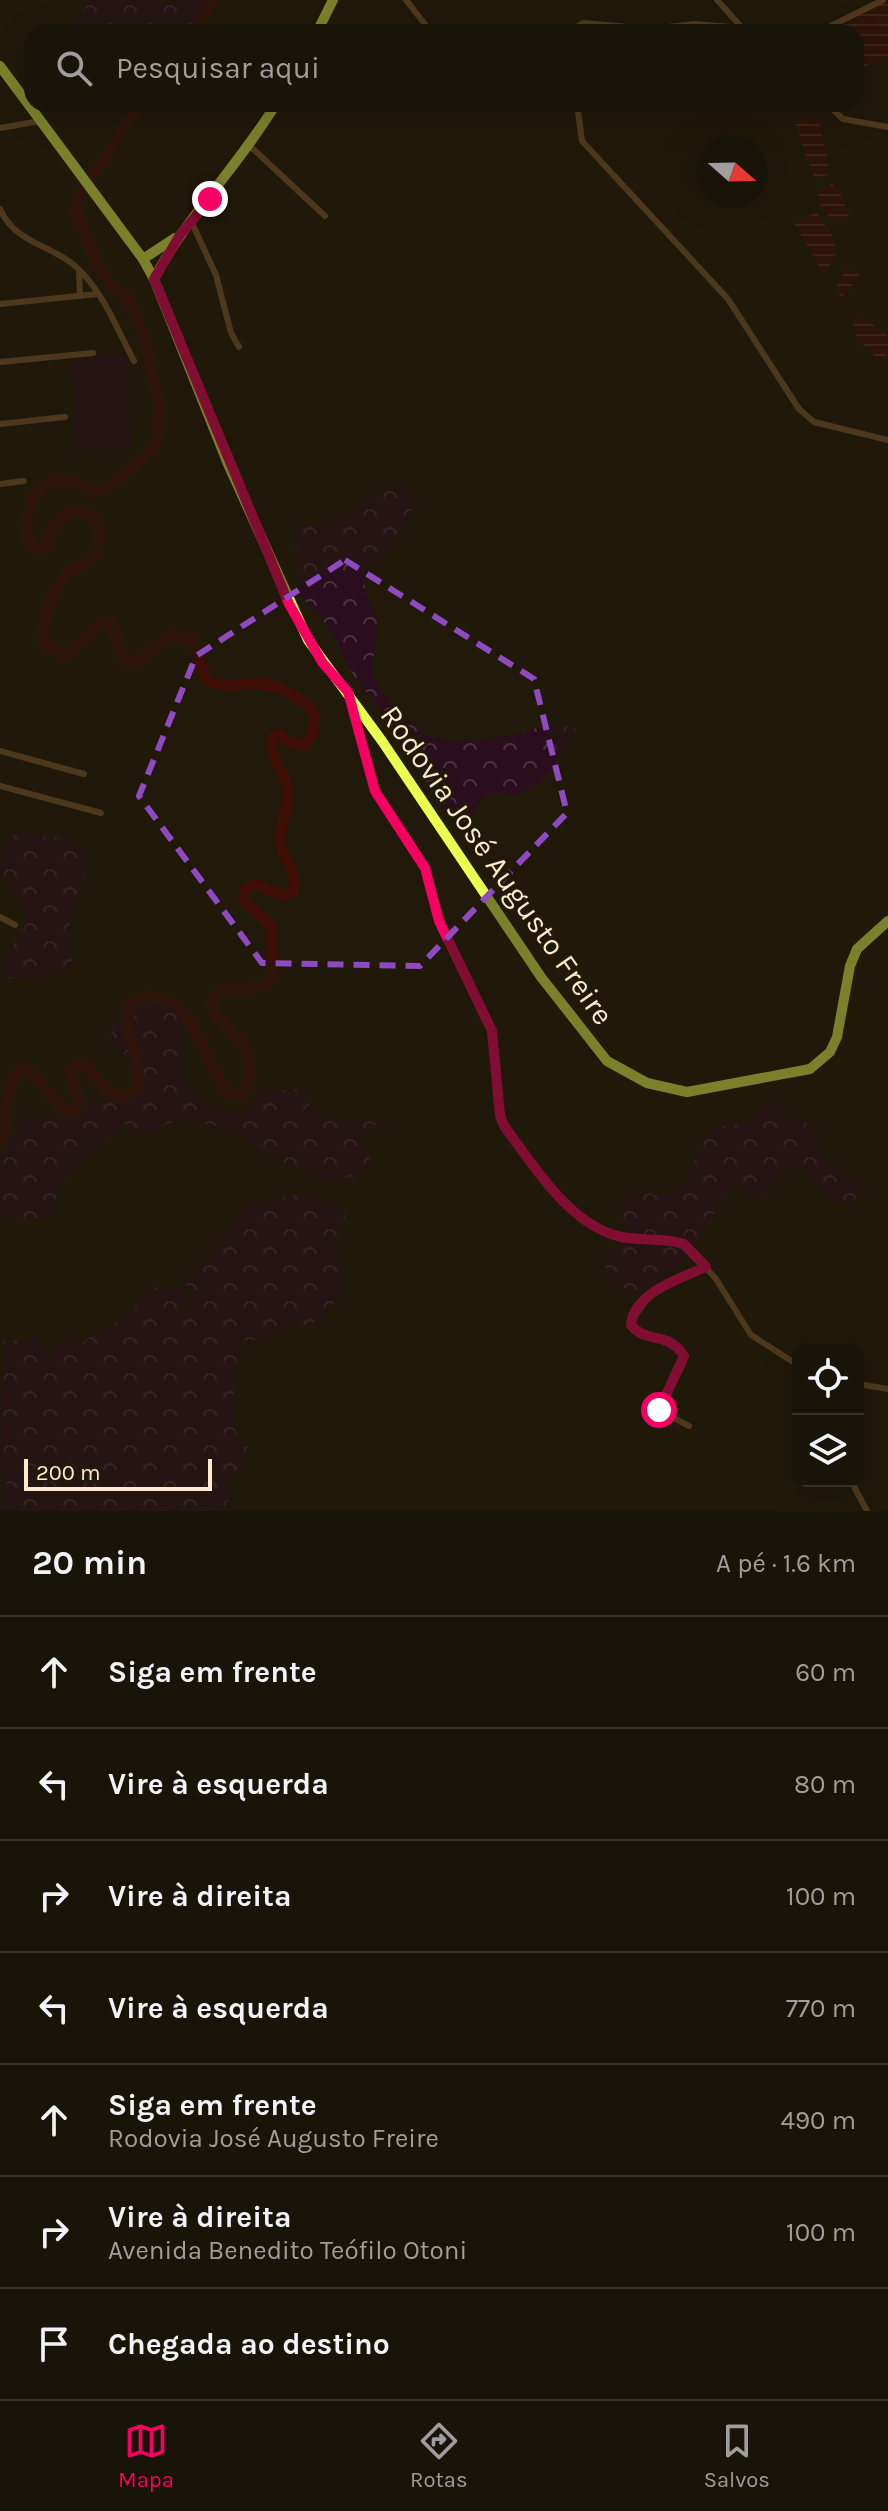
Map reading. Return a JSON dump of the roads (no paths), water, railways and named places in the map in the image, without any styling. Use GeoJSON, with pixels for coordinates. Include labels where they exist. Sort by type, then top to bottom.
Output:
{"type":"FeatureCollection","features":[{"type":"Feature","properties":{"kind":"main road"},"geometry":{"type":"LineString","coordinates":[[321,24],[333,0]]}},
{"type":"Feature","properties":{"kind":"main road","name":"Rodovia José Augusto Freire"},"geometry":{"type":"LineString","coordinates":[[0,66],[24,99]]}},
{"type":"Feature","properties":{"kind":"main road","name":"Rodovia José Augusto Freire"},"geometry":{"type":"LineString","coordinates":[[33,112],[143,259],[154,279],[289,604],[322,662],[348,692],[518,943],[595,1049],[618,1069],[647,1083],[687,1092],[794,1074],[822,1061],[837,1037],[850,966],[857,949],[888,921]]}},
{"type":"Feature","properties":{"kind":"main road"},"geometry":{"type":"LineString","coordinates":[[154,279],[180,235],[250,146],[271,112]]}},
{"type":"Feature","properties":{"kind":"main road"},"geometry":{"type":"LineString","coordinates":[[143,259],[180,235]]}},
{"type":"Feature","properties":{"kind":"street"},"geometry":{"type":"LineString","coordinates":[[406,0],[425,24]]}},
{"type":"Feature","properties":{"kind":"street"},"geometry":{"type":"LineString","coordinates":[[717,0],[739,24]]}},
{"type":"Feature","properties":{"kind":"street"},"geometry":{"type":"LineString","coordinates":[[835,24],[883,0]]}},
{"type":"Feature","properties":{"kind":"street"},"geometry":{"type":"LineString","coordinates":[[578,112],[582,141],[728,299],[799,409],[814,422],[888,440]]}},
{"type":"Feature","properties":{"kind":"street"},"geometry":{"type":"LineString","coordinates":[[836,112],[843,119],[888,127]]}},
{"type":"Feature","properties":{"kind":"street"},"geometry":{"type":"LineString","coordinates":[[0,128],[40,121]]}},
{"type":"Feature","properties":{"kind":"street"},"geometry":{"type":"LineString","coordinates":[[250,146],[325,216]]}},
{"type":"Feature","properties":{"kind":"street"},"geometry":{"type":"LineString","coordinates":[[0,209],[14,230],[31,243],[73,265],[110,311],[134,361]]}},
{"type":"Feature","properties":{"kind":"street"},"geometry":{"type":"LineString","coordinates":[[191,221],[216,275],[231,333],[239,347]]}},
{"type":"Feature","properties":{"kind":"street"},"geometry":{"type":"LineString","coordinates":[[79,273],[80,296]]}},
{"type":"Feature","properties":{"kind":"street"},"geometry":{"type":"LineString","coordinates":[[0,304],[97,294]]}},
{"type":"Feature","properties":{"kind":"street"},"geometry":{"type":"LineString","coordinates":[[0,362],[93,353]]}},
{"type":"Feature","properties":{"kind":"street"},"geometry":{"type":"LineString","coordinates":[[0,424],[65,417]]}},
{"type":"Feature","properties":{"kind":"street"},"geometry":{"type":"LineString","coordinates":[[0,484],[24,481]]}},
{"type":"Feature","properties":{"kind":"street"},"geometry":{"type":"LineString","coordinates":[[348,692],[375,791],[425,868],[439,921],[492,1031],[500,1115],[504,1126],[548,1184],[571,1208],[598,1227],[627,1238],[684,1244],[706,1267],[751,1335],[792,1361]]}},
{"type":"Feature","properties":{"kind":"street"},"geometry":{"type":"LineString","coordinates":[[0,751],[84,774]]}},
{"type":"Feature","properties":{"kind":"street"},"geometry":{"type":"LineString","coordinates":[[0,786],[101,813]]}},
{"type":"Feature","properties":{"kind":"street"},"geometry":{"type":"LineString","coordinates":[[0,917],[15,925]]}},
{"type":"Feature","properties":{"kind":"street"},"geometry":{"type":"LineString","coordinates":[[689,1426],[659,1410],[683,1364],[683,1354],[670,1340],[636,1331],[631,1321],[652,1293],[706,1267]]}},
{"type":"Feature","properties":{"kind":"street"},"geometry":{"type":"LineString","coordinates":[[864,1385],[888,1389]]}},
{"type":"Feature","properties":{"kind":"street"},"geometry":{"type":"LineString","coordinates":[[854,1487],[867,1511]]}},
{"type":"Feature","properties":{"kind":"waterway"},"geometry":{"type":"LineString","coordinates":[[201,24],[212,0]]}},
{"type":"Feature","properties":{"kind":"waterway"},"geometry":{"type":"LineString","coordinates":[[0,1143],[11,1083],[23,1068],[36,1078],[56,1103],[69,1112],[79,1108],[71,1072],[77,1065],[87,1066],[108,1092],[124,1097],[137,1090],[138,1068],[130,1035],[129,1013],[131,1001],[151,996],[167,1000],[180,1010],[230,1095],[242,1094],[249,1083],[250,1061],[239,1039],[213,1013],[212,1001],[220,990],[262,987],[273,977],[271,926],[244,901],[244,891],[255,884],[283,895],[293,892],[294,885],[293,873],[280,840],[288,802],[287,788],[274,755],[272,738],[280,735],[291,743],[305,745],[313,733],[315,714],[309,707],[277,687],[223,685],[207,680],[191,639],[170,635],[140,660],[126,661],[111,623],[101,623],[69,653],[53,650],[43,642],[46,616],[55,591],[67,574],[94,556],[100,537],[99,528],[89,514],[73,512],[55,525],[46,544],[38,552],[30,547],[27,530],[32,500],[50,482],[62,480],[77,483],[93,492],[108,488],[147,455],[156,442],[159,406],[147,346],[125,295],[111,286],[97,264],[75,210],[79,197],[135,112]]}}]}
